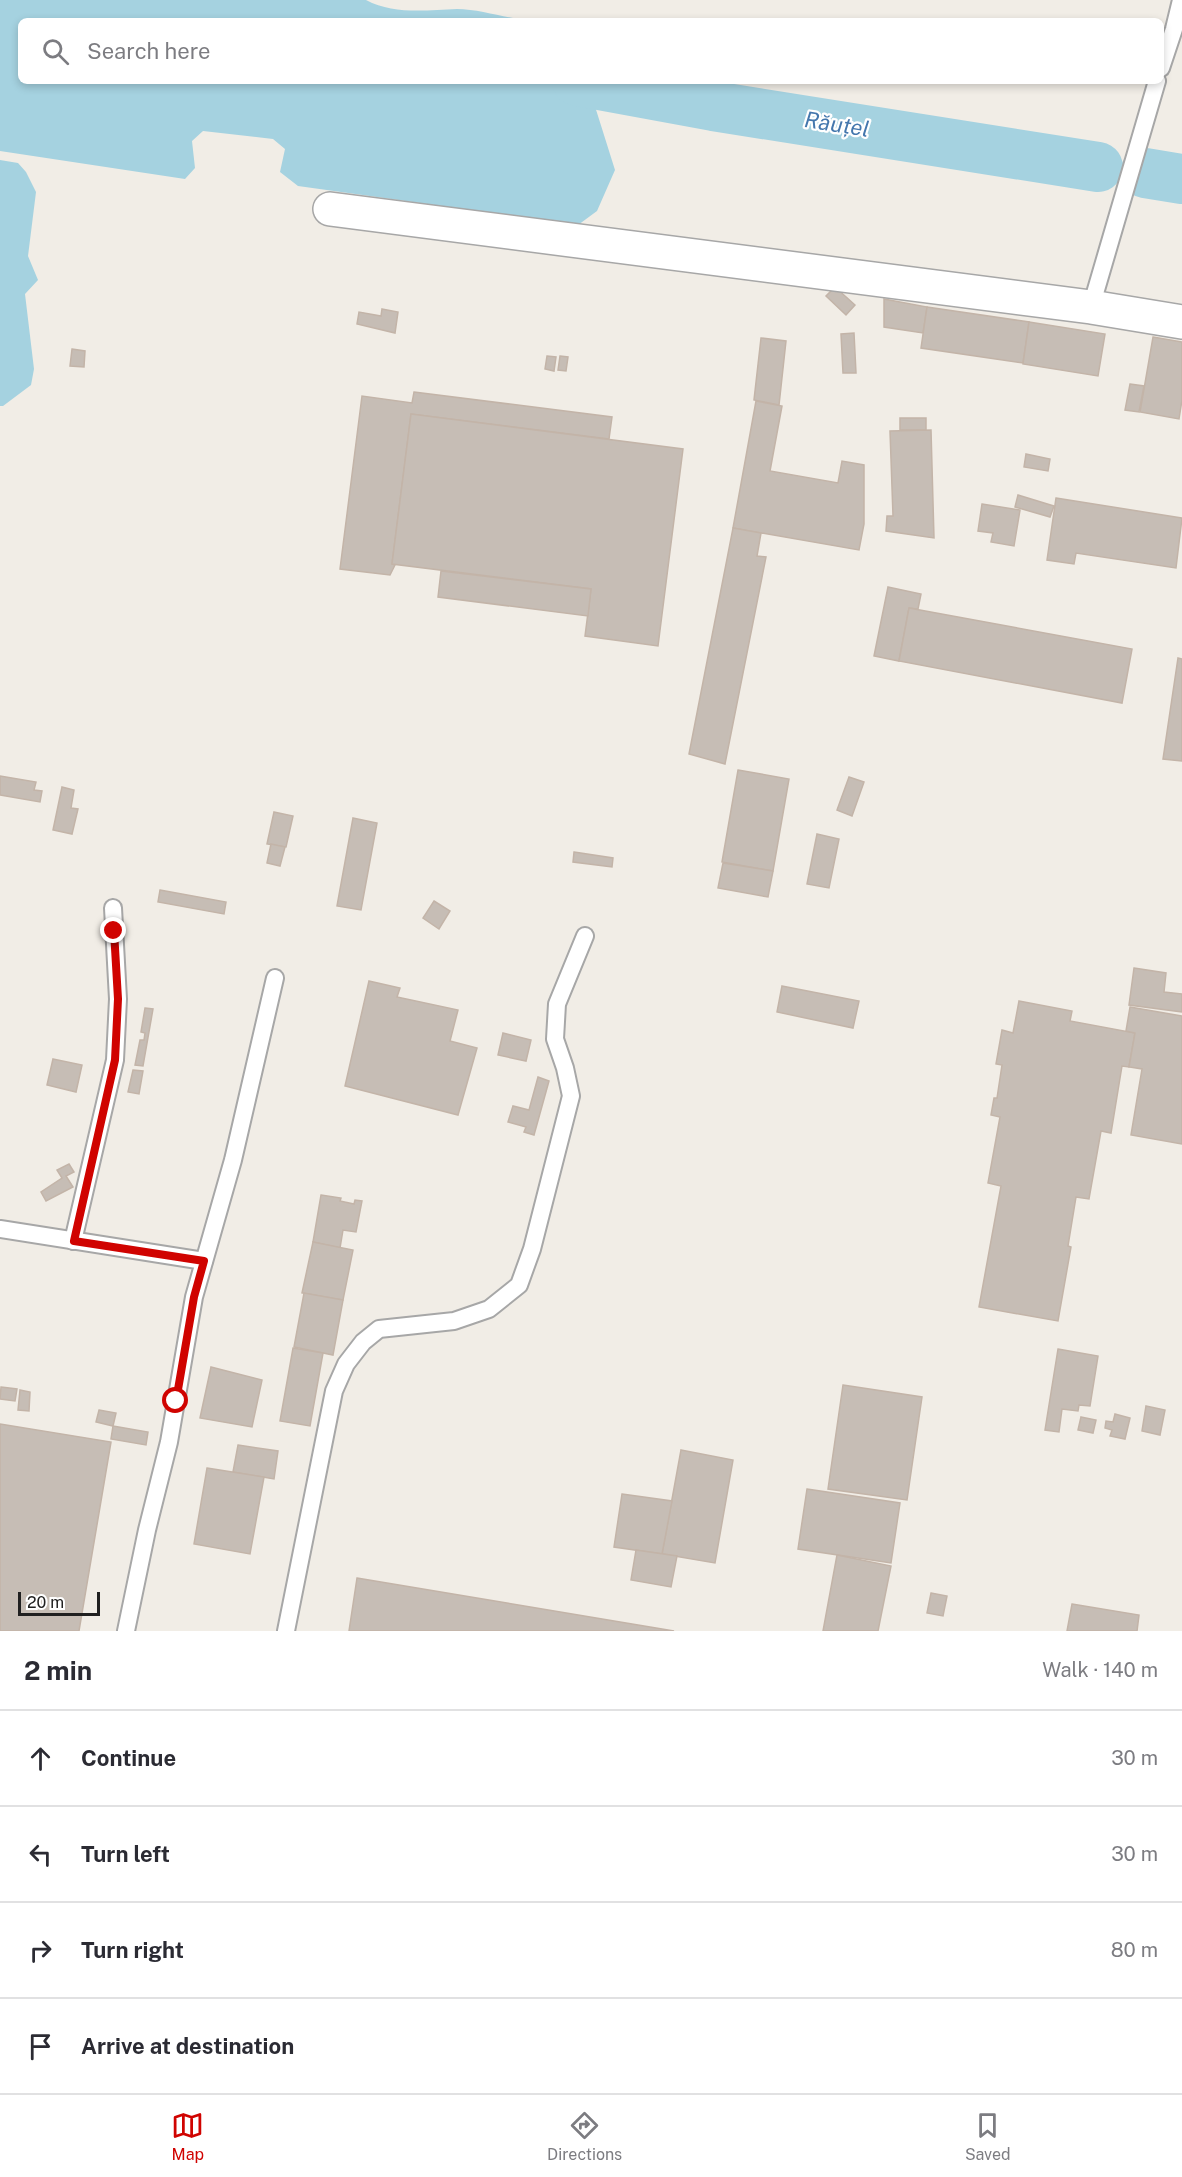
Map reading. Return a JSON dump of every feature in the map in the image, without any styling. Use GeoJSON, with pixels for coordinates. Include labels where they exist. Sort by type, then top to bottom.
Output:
{"type":"FeatureCollection","features":[{"type":"Feature","properties":{"kind":"street"},"geometry":{"type":"LineString","coordinates":[[330,209],[1091,307],[1182,322]]}},
{"type":"Feature","properties":{"kind":"lane"},"geometry":{"type":"LineString","coordinates":[[1164,59],[1181,0]]}},
{"type":"Feature","properties":{"kind":"lane"},"geometry":{"type":"LineString","coordinates":[[1091,307],[1156,84]]}},
{"type":"Feature","properties":{"kind":"lane"},"geometry":{"type":"LineString","coordinates":[[74,1241],[115,1060],[118,999],[113,908]]}},
{"type":"Feature","properties":{"kind":"lane"},"geometry":{"type":"LineString","coordinates":[[286,1631],[334,1391],[346,1364],[363,1342],[379,1329],[454,1321],[489,1309],[519,1285],[532,1249],[571,1096],[555,1039],[557,1004],[585,936]]}},
{"type":"Feature","properties":{"kind":"lane"},"geometry":{"type":"LineString","coordinates":[[126,1631],[147,1530],[169,1442],[194,1297],[233,1160],[275,978]]}},
{"type":"Feature","properties":{"kind":"lane"},"geometry":{"type":"LineString","coordinates":[[0,1229],[204,1261]]}},
{"type":"Feature","properties":{"kind":"water"},"geometry":{"type":"Polygon","coordinates":[[[0,0],[366,0],[399,10],[464,9],[513,18],[18,18],[18,84],[588,84],[615,170],[597,211],[578,225],[298,186],[280,172],[285,149],[273,139],[203,131],[192,141],[195,168],[185,179],[0,151],[0,0]]]}},
{"type":"Feature","properties":{"kind":"water"},"geometry":{"type":"Polygon","coordinates":[[[0,160],[18,163],[26,172],[36,192],[28,256],[38,280],[25,294],[34,369],[31,385],[3,406],[0,406],[0,160]]]}},
{"type":"Feature","properties":{"kind":"building"},"geometry":{"type":"Polygon","coordinates":[[[835,287],[855,305],[846,315],[826,296],[835,287]]]}},
{"type":"Feature","properties":{"kind":"building"},"geometry":{"type":"Polygon","coordinates":[[[884,299],[927,307],[923,333],[884,327],[884,299]]]}},
{"type":"Feature","properties":{"kind":"building"},"geometry":{"type":"Polygon","coordinates":[[[927,307],[1029,322],[1023,363],[921,348],[927,307]]]}},
{"type":"Feature","properties":{"kind":"building"},"geometry":{"type":"Polygon","coordinates":[[[382,309],[398,312],[395,333],[357,324],[359,312],[381,316],[382,309]]]}},
{"type":"Feature","properties":{"kind":"building"},"geometry":{"type":"Polygon","coordinates":[[[1029,322],[1105,334],[1098,376],[1023,364],[1029,322]]]}},
{"type":"Feature","properties":{"kind":"building"},"geometry":{"type":"Polygon","coordinates":[[[854,333],[856,373],[843,373],[841,334],[854,333]]]}},
{"type":"Feature","properties":{"kind":"building"},"geometry":{"type":"Polygon","coordinates":[[[1153,337],[1182,342],[1182,400],[1179,419],[1140,412],[1153,337]]]}},
{"type":"Feature","properties":{"kind":"building"},"geometry":{"type":"Polygon","coordinates":[[[761,338],[786,341],[779,405],[754,400],[761,338]]]}},
{"type":"Feature","properties":{"kind":"building"},"geometry":{"type":"Polygon","coordinates":[[[72,349],[85,351],[84,367],[70,366],[72,349]]]}},
{"type":"Feature","properties":{"kind":"building"},"geometry":{"type":"Polygon","coordinates":[[[547,356],[556,357],[554,371],[545,369],[547,356]]]}},
{"type":"Feature","properties":{"kind":"building"},"geometry":{"type":"Polygon","coordinates":[[[560,356],[568,357],[566,371],[558,370],[560,356]]]}},
{"type":"Feature","properties":{"kind":"building"},"geometry":{"type":"Polygon","coordinates":[[[1130,384],[1144,386],[1139,412],[1125,410],[1130,384]]]}},
{"type":"Feature","properties":{"kind":"building"},"geometry":{"type":"Polygon","coordinates":[[[414,392],[612,417],[609,439],[411,414],[392,564],[395,565],[390,575],[340,569],[362,396],[412,403],[414,392]]]}},
{"type":"Feature","properties":{"kind":"building"},"geometry":{"type":"Polygon","coordinates":[[[756,401],[782,406],[770,471],[838,483],[842,461],[864,465],[864,524],[859,550],[733,528],[756,401]]]}},
{"type":"Feature","properties":{"kind":"building"},"geometry":{"type":"Polygon","coordinates":[[[411,414],[683,449],[658,646],[585,636],[591,589],[392,564],[411,414]]]}},
{"type":"Feature","properties":{"kind":"building"},"geometry":{"type":"Polygon","coordinates":[[[900,418],[926,418],[926,430],[900,430],[900,418]]]}},
{"type":"Feature","properties":{"kind":"building"},"geometry":{"type":"Polygon","coordinates":[[[931,430],[934,538],[886,531],[887,516],[893,516],[890,431],[931,430]]]}},
{"type":"Feature","properties":{"kind":"building"},"geometry":{"type":"Polygon","coordinates":[[[1026,454],[1050,459],[1048,471],[1024,467],[1026,454]]]}},
{"type":"Feature","properties":{"kind":"building"},"geometry":{"type":"Polygon","coordinates":[[[1018,495],[1054,506],[1050,517],[1015,507],[1018,495]]]}},
{"type":"Feature","properties":{"kind":"building"},"geometry":{"type":"Polygon","coordinates":[[[1056,498],[1182,518],[1176,568],[1076,553],[1074,564],[1047,560],[1056,498]]]}},
{"type":"Feature","properties":{"kind":"building"},"geometry":{"type":"Polygon","coordinates":[[[982,504],[1020,510],[1014,546],[991,542],[993,533],[978,531],[982,504]]]}},
{"type":"Feature","properties":{"kind":"building"},"geometry":{"type":"Polygon","coordinates":[[[733,528],[761,533],[757,556],[766,557],[725,764],[689,754],[733,528]]]}},
{"type":"Feature","properties":{"kind":"building"},"geometry":{"type":"Polygon","coordinates":[[[441,571],[591,589],[588,616],[438,597],[441,571]]]}},
{"type":"Feature","properties":{"kind":"building"},"geometry":{"type":"Polygon","coordinates":[[[888,587],[921,594],[918,609],[909,608],[899,661],[874,656],[888,587]]]}},
{"type":"Feature","properties":{"kind":"building"},"geometry":{"type":"Polygon","coordinates":[[[909,608],[1132,649],[1122,703],[899,661],[909,608]]]}},
{"type":"Feature","properties":{"kind":"building"},"geometry":{"type":"Polygon","coordinates":[[[1178,658],[1182,659],[1182,761],[1163,759],[1178,658]]]}},
{"type":"Feature","properties":{"kind":"building"},"geometry":{"type":"Polygon","coordinates":[[[738,770],[789,779],[773,871],[722,862],[738,770]]]}},
{"type":"Feature","properties":{"kind":"building"},"geometry":{"type":"Polygon","coordinates":[[[0,776],[36,782],[34,790],[42,791],[40,802],[0,795],[0,776]]]}},
{"type":"Feature","properties":{"kind":"building"},"geometry":{"type":"Polygon","coordinates":[[[849,777],[864,782],[852,816],[837,810],[849,777]]]}},
{"type":"Feature","properties":{"kind":"building"},"geometry":{"type":"Polygon","coordinates":[[[62,787],[74,790],[71,808],[78,809],[72,834],[53,830],[62,787]]]}},
{"type":"Feature","properties":{"kind":"building"},"geometry":{"type":"Polygon","coordinates":[[[274,812],[293,816],[286,847],[267,844],[274,812]]]}},
{"type":"Feature","properties":{"kind":"building"},"geometry":{"type":"Polygon","coordinates":[[[353,818],[377,823],[361,910],[337,906],[353,818]]]}},
{"type":"Feature","properties":{"kind":"building"},"geometry":{"type":"Polygon","coordinates":[[[817,834],[839,839],[829,888],[807,884],[817,834]]]}},
{"type":"Feature","properties":{"kind":"building"},"geometry":{"type":"Polygon","coordinates":[[[271,844],[285,847],[280,866],[267,863],[271,844]]]}},
{"type":"Feature","properties":{"kind":"building"},"geometry":{"type":"Polygon","coordinates":[[[574,852],[613,858],[612,867],[573,862],[574,852]]]}},
{"type":"Feature","properties":{"kind":"building"},"geometry":{"type":"Polygon","coordinates":[[[723,863],[773,871],[768,897],[718,888],[723,863]]]}},
{"type":"Feature","properties":{"kind":"building"},"geometry":{"type":"Polygon","coordinates":[[[160,890],[226,902],[224,914],[158,902],[160,890]]]}},
{"type":"Feature","properties":{"kind":"building"},"geometry":{"type":"Polygon","coordinates":[[[434,901],[450,911],[439,929],[423,918],[434,901]]]}},
{"type":"Feature","properties":{"kind":"building"},"geometry":{"type":"Polygon","coordinates":[[[1134,968],[1166,973],[1164,992],[1182,994],[1182,1012],[1129,1005],[1134,968]]]}},
{"type":"Feature","properties":{"kind":"building"},"geometry":{"type":"Polygon","coordinates":[[[369,981],[400,988],[397,997],[458,1010],[450,1041],[477,1048],[458,1115],[345,1086],[369,981]]]}},
{"type":"Feature","properties":{"kind":"building"},"geometry":{"type":"Polygon","coordinates":[[[782,986],[859,1001],[853,1028],[777,1012],[782,986]]]}},
{"type":"Feature","properties":{"kind":"building"},"geometry":{"type":"Polygon","coordinates":[[[1019,1001],[1072,1011],[1070,1021],[1135,1033],[1129,1067],[1122,1066],[1111,1133],[1101,1131],[1089,1199],[1076,1197],[1068,1246],[1071,1247],[1058,1321],[979,1307],[1001,1186],[988,1183],[1000,1117],[991,1115],[994,1098],[997,1098],[1002,1065],[996,1064],[1002,1030],[1013,1033],[1019,1001]]]}},
{"type":"Feature","properties":{"kind":"building"},"geometry":{"type":"Polygon","coordinates":[[[1130,1007],[1182,1016],[1182,1144],[1131,1135],[1142,1069],[1129,1067],[1135,1033],[1126,1031],[1130,1007]]]}},
{"type":"Feature","properties":{"kind":"building"},"geometry":{"type":"Polygon","coordinates":[[[145,1008],[153,1009],[143,1066],[135,1065],[140,1040],[144,1040],[145,1033],[141,1032],[145,1008]]]}},
{"type":"Feature","properties":{"kind":"building"},"geometry":{"type":"Polygon","coordinates":[[[503,1033],[531,1040],[526,1061],[498,1055],[503,1033]]]}},
{"type":"Feature","properties":{"kind":"building"},"geometry":{"type":"Polygon","coordinates":[[[53,1059],[82,1065],[76,1092],[47,1085],[53,1059]]]}},
{"type":"Feature","properties":{"kind":"building"},"geometry":{"type":"Polygon","coordinates":[[[133,1070],[143,1071],[139,1094],[128,1092],[133,1070]]]}},
{"type":"Feature","properties":{"kind":"building"},"geometry":{"type":"Polygon","coordinates":[[[538,1077],[549,1081],[534,1135],[524,1132],[526,1127],[508,1122],[513,1106],[529,1110],[538,1077]]]}},
{"type":"Feature","properties":{"kind":"building"},"geometry":{"type":"Polygon","coordinates":[[[69,1164],[74,1172],[66,1176],[73,1187],[46,1201],[41,1192],[62,1178],[57,1170],[69,1164]]]}},
{"type":"Feature","properties":{"kind":"building"},"geometry":{"type":"Polygon","coordinates":[[[321,1195],[341,1198],[340,1201],[354,1204],[355,1200],[362,1201],[356,1232],[343,1230],[340,1248],[313,1242],[321,1195]]]}},
{"type":"Feature","properties":{"kind":"building"},"geometry":{"type":"Polygon","coordinates":[[[313,1242],[353,1250],[343,1300],[302,1293],[313,1242]]]}},
{"type":"Feature","properties":{"kind":"building"},"geometry":{"type":"Polygon","coordinates":[[[304,1293],[343,1300],[333,1355],[294,1347],[304,1293]]]}},
{"type":"Feature","properties":{"kind":"building"},"geometry":{"type":"Polygon","coordinates":[[[293,1348],[323,1353],[310,1426],[280,1421],[293,1348]]]}},
{"type":"Feature","properties":{"kind":"building"},"geometry":{"type":"Polygon","coordinates":[[[1058,1349],[1098,1356],[1090,1406],[1079,1405],[1078,1411],[1062,1409],[1059,1432],[1045,1430],[1058,1349]]]}},
{"type":"Feature","properties":{"kind":"building"},"geometry":{"type":"Polygon","coordinates":[[[211,1367],[262,1380],[252,1427],[200,1418],[211,1367]]]}},
{"type":"Feature","properties":{"kind":"building"},"geometry":{"type":"Polygon","coordinates":[[[843,1385],[922,1397],[907,1500],[828,1489],[843,1385]]]}},
{"type":"Feature","properties":{"kind":"building"},"geometry":{"type":"Polygon","coordinates":[[[1,1387],[17,1389],[15,1401],[0,1399],[1,1387]]]}},
{"type":"Feature","properties":{"kind":"building"},"geometry":{"type":"Polygon","coordinates":[[[20,1390],[30,1392],[29,1411],[18,1410],[20,1390]]]}},
{"type":"Feature","properties":{"kind":"building"},"geometry":{"type":"Polygon","coordinates":[[[1146,1406],[1165,1410],[1160,1435],[1142,1431],[1146,1406]]]}},
{"type":"Feature","properties":{"kind":"building"},"geometry":{"type":"Polygon","coordinates":[[[99,1410],[116,1413],[113,1426],[96,1422],[99,1410]]]}},
{"type":"Feature","properties":{"kind":"building"},"geometry":{"type":"Polygon","coordinates":[[[1115,1414],[1130,1418],[1125,1439],[1110,1436],[1112,1430],[1105,1428],[1106,1421],[1113,1422],[1115,1414]]]}},
{"type":"Feature","properties":{"kind":"building"},"geometry":{"type":"Polygon","coordinates":[[[1081,1417],[1096,1420],[1093,1433],[1078,1430],[1081,1417]]]}},
{"type":"Feature","properties":{"kind":"building"},"geometry":{"type":"Polygon","coordinates":[[[0,1424],[111,1442],[79,1631],[0,1631],[0,1424]]]}},
{"type":"Feature","properties":{"kind":"building"},"geometry":{"type":"Polygon","coordinates":[[[113,1426],[148,1432],[146,1445],[111,1439],[113,1426]]]}},
{"type":"Feature","properties":{"kind":"building"},"geometry":{"type":"Polygon","coordinates":[[[238,1445],[278,1451],[274,1479],[233,1472],[238,1445]]]}},
{"type":"Feature","properties":{"kind":"building"},"geometry":{"type":"Polygon","coordinates":[[[681,1450],[733,1460],[715,1563],[662,1554],[681,1450]]]}},
{"type":"Feature","properties":{"kind":"building"},"geometry":{"type":"Polygon","coordinates":[[[207,1468],[264,1477],[250,1554],[194,1544],[207,1468]]]}},
{"type":"Feature","properties":{"kind":"building"},"geometry":{"type":"Polygon","coordinates":[[[807,1489],[900,1503],[891,1563],[798,1549],[807,1489]]]}},
{"type":"Feature","properties":{"kind":"building"},"geometry":{"type":"Polygon","coordinates":[[[622,1494],[672,1501],[662,1554],[614,1547],[622,1494]]]}},
{"type":"Feature","properties":{"kind":"building"},"geometry":{"type":"Polygon","coordinates":[[[636,1550],[677,1556],[671,1587],[631,1580],[636,1550]]]}},
{"type":"Feature","properties":{"kind":"building"},"geometry":{"type":"Polygon","coordinates":[[[837,1555],[891,1566],[878,1631],[823,1631],[837,1555]]]}},
{"type":"Feature","properties":{"kind":"building"},"geometry":{"type":"Polygon","coordinates":[[[357,1578],[674,1631],[349,1631],[357,1578]]]}},
{"type":"Feature","properties":{"kind":"building"},"geometry":{"type":"Polygon","coordinates":[[[931,1593],[947,1596],[943,1616],[927,1613],[931,1593]]]}},
{"type":"Feature","properties":{"kind":"building"},"geometry":{"type":"Polygon","coordinates":[[[1072,1604],[1139,1615],[1137,1631],[1067,1631],[1072,1604]]]}},
{"type":"Feature","properties":{"kind":"waterway","name":"Răuțel"},"geometry":{"type":"LineString","coordinates":[[593,84],[713,106],[1098,167]]}},
{"type":"Feature","properties":{"kind":"waterway","name":"Răuțel"},"geometry":{"type":"LineString","coordinates":[[1145,173],[1182,179]]}},
{"type":"Feature","properties":{"kind":"route"},"geometry":{"type":"LineString","coordinates":[[114,931],[118,999],[115,1060],[74,1241],[204,1261],[194,1297],[176,1401]]}}]}
